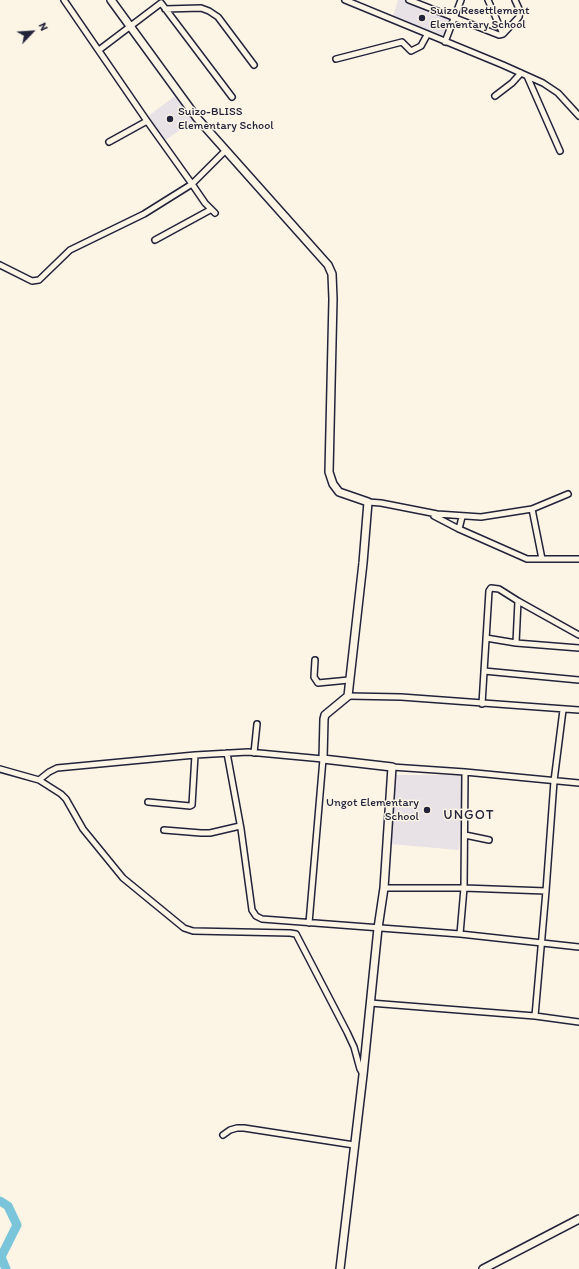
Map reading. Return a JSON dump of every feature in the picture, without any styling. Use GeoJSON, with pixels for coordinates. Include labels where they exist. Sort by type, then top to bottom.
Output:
{"type":"FeatureCollection","features":[{"type":"Feature","properties":{"kind":"street"},"geometry":{"type":"LineString","coordinates":[[64,0],[147,121],[213,211],[155,240]]}},
{"type":"Feature","properties":{"kind":"street"},"geometry":{"type":"LineString","coordinates":[[111,0],[186,105],[203,126],[226,150],[331,270],[333,299],[329,472],[333,484],[339,492],[368,502],[428,512],[481,517],[532,509],[568,494]]}},
{"type":"Feature","properties":{"kind":"street"},"geometry":{"type":"LineString","coordinates":[[410,0],[497,35],[502,34],[519,17],[520,11],[515,0]]}},
{"type":"Feature","properties":{"kind":"street"},"geometry":{"type":"LineString","coordinates":[[445,42],[462,0]]}},
{"type":"Feature","properties":{"kind":"street"},"geometry":{"type":"LineString","coordinates":[[488,0],[502,34]]}},
{"type":"Feature","properties":{"kind":"street"},"geometry":{"type":"LineString","coordinates":[[349,1],[543,83],[558,93],[579,116]]}},
{"type":"Feature","properties":{"kind":"street"},"geometry":{"type":"LineString","coordinates":[[99,50],[161,3],[232,97]]}},
{"type":"Feature","properties":{"kind":"street"},"geometry":{"type":"LineString","coordinates":[[165,9],[201,8],[209,11],[218,17],[254,65]]}},
{"type":"Feature","properties":{"kind":"street"},"geometry":{"type":"LineString","coordinates":[[336,59],[402,42],[411,51],[421,46],[428,35]]}},
{"type":"Feature","properties":{"kind":"street"},"geometry":{"type":"LineString","coordinates":[[495,96],[521,74]]}},
{"type":"Feature","properties":{"kind":"street"},"geometry":{"type":"LineString","coordinates":[[527,76],[560,151]]}},
{"type":"Feature","properties":{"kind":"street"},"geometry":{"type":"LineString","coordinates":[[109,142],[147,121]]}},
{"type":"Feature","properties":{"kind":"street"},"geometry":{"type":"LineString","coordinates":[[0,265],[32,280],[39,280],[70,250],[144,214],[192,184],[226,150]]}},
{"type":"Feature","properties":{"kind":"street"},"geometry":{"type":"LineString","coordinates":[[348,696],[363,563],[368,502]]}},
{"type":"Feature","properties":{"kind":"street"},"geometry":{"type":"LineString","coordinates":[[532,509],[542,559]]}},
{"type":"Feature","properties":{"kind":"street"},"geometry":{"type":"LineString","coordinates":[[428,512],[459,529],[527,559],[579,559]]}},
{"type":"Feature","properties":{"kind":"street"},"geometry":{"type":"LineString","coordinates":[[459,529],[462,516]]}},
{"type":"Feature","properties":{"kind":"street"},"geometry":{"type":"LineString","coordinates":[[482,704],[489,591],[491,588],[494,587],[579,635]]}},
{"type":"Feature","properties":{"kind":"street"},"geometry":{"type":"LineString","coordinates":[[516,644],[518,601]]}},
{"type":"Feature","properties":{"kind":"street"},"geometry":{"type":"LineString","coordinates":[[486,638],[516,644],[579,648]]}},
{"type":"Feature","properties":{"kind":"street"},"geometry":{"type":"LineString","coordinates":[[315,660],[314,677],[318,682],[349,680]]}},
{"type":"Feature","properties":{"kind":"street"},"geometry":{"type":"LineString","coordinates":[[484,671],[579,680]]}},
{"type":"Feature","properties":{"kind":"street"},"geometry":{"type":"LineString","coordinates":[[309,924],[323,759],[324,719],[325,715],[348,696],[401,697],[579,710]]}},
{"type":"Feature","properties":{"kind":"street"},"geometry":{"type":"LineString","coordinates":[[534,1016],[546,892],[554,781],[563,710]]}},
{"type":"Feature","properties":{"kind":"street"},"geometry":{"type":"LineString","coordinates":[[254,753],[257,724]]}},
{"type":"Feature","properties":{"kind":"street"},"geometry":{"type":"LineString","coordinates":[[227,753],[240,826],[252,910],[256,916],[262,919],[309,924],[460,934],[579,947]]}},
{"type":"Feature","properties":{"kind":"street"},"geometry":{"type":"LineString","coordinates":[[39,780],[56,768],[195,755],[254,753],[323,759],[392,768],[465,772],[579,783]]}},
{"type":"Feature","properties":{"kind":"street"},"geometry":{"type":"LineString","coordinates":[[148,802],[192,805],[195,755]]}},
{"type":"Feature","properties":{"kind":"street"},"geometry":{"type":"LineString","coordinates":[[340,1269],[354,1145],[364,1074],[378,928],[384,888],[392,768]]}},
{"type":"Feature","properties":{"kind":"street"},"geometry":{"type":"LineString","coordinates":[[0,769],[39,780],[57,790],[63,796],[83,829],[123,878],[184,928],[193,931],[290,932],[296,934],[347,1032],[354,1047],[360,1069],[364,1074]]}},
{"type":"Feature","properties":{"kind":"street"},"geometry":{"type":"LineString","coordinates":[[460,934],[464,888],[465,772]]}},
{"type":"Feature","properties":{"kind":"street"},"geometry":{"type":"LineString","coordinates":[[164,830],[201,833],[240,826]]}},
{"type":"Feature","properties":{"kind":"street"},"geometry":{"type":"LineString","coordinates":[[465,836],[489,840]]}},
{"type":"Feature","properties":{"kind":"street"},"geometry":{"type":"LineString","coordinates":[[384,888],[464,888],[546,892]]}},
{"type":"Feature","properties":{"kind":"street"},"geometry":{"type":"LineString","coordinates":[[370,1003],[534,1016],[579,1022]]}},
{"type":"Feature","properties":{"kind":"street"},"geometry":{"type":"LineString","coordinates":[[223,1135],[230,1130],[244,1128],[354,1145]]}},
{"type":"Feature","properties":{"kind":"street"},"geometry":{"type":"LineString","coordinates":[[482,1269],[579,1219]]}},
{"type":"Feature","properties":{"kind":"shaded area","name":"Suizo Resettlement Elementary School"},"geometry":{"type":"Polygon","coordinates":[[[398,0],[405,0],[451,19],[444,36],[393,16],[398,0]]]}},
{"type":"Feature","properties":{"kind":"shaded area","name":"Suizo-BLISS Elementary School"},"geometry":{"type":"Polygon","coordinates":[[[175,96],[193,121],[164,141],[147,117],[175,96]]]}},
{"type":"Feature","properties":{"kind":"shaded area","name":"Ungot Elementary School"},"geometry":{"type":"Polygon","coordinates":[[[395,775],[465,775],[459,850],[390,844],[395,775]]]}},
{"type":"Feature","properties":{"kind":"waterway"},"geometry":{"type":"LineString","coordinates":[[0,1201],[8,1206],[17,1225],[1,1257],[6,1269]]}},
{"type":"Feature","properties":{"kind":"place","name":"Suizo Resettlement Elementary School"},"geometry":{"type":"Point","coordinates":[422,18]}},
{"type":"Feature","properties":{"kind":"place","name":"Suizo-BLISS Elementary School"},"geometry":{"type":"Point","coordinates":[170,119]}},
{"type":"Feature","properties":{"kind":"place","name":"Ungot Elementary School"},"geometry":{"type":"Point","coordinates":[427,810]}},
{"type":"Feature","properties":{"kind":"district","name":"UNGOT"},"geometry":{"type":"Point","coordinates":[469,815]}}]}
